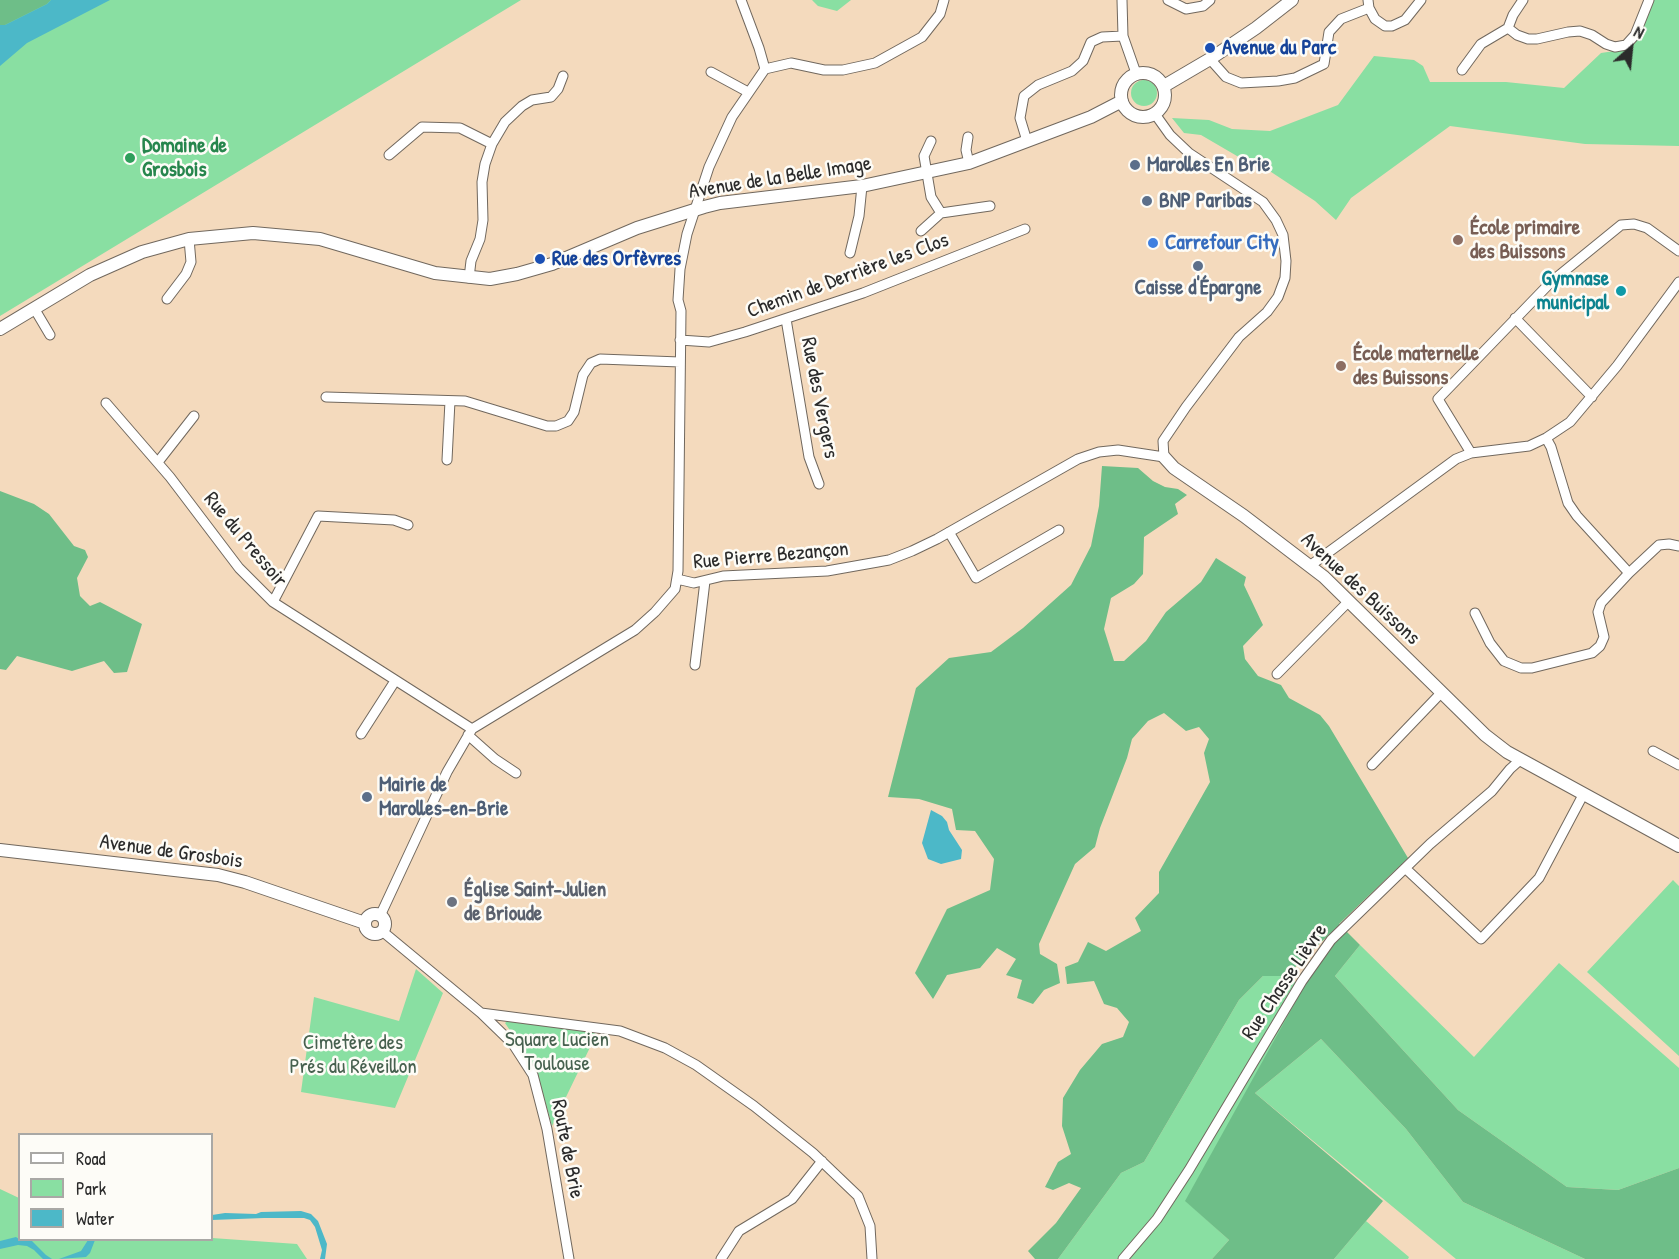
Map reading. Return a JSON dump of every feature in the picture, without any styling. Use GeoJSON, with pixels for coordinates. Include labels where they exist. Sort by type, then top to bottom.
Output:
{"type":"FeatureCollection","features":[{"type":"Feature","properties":{"kind":"street"},"geometry":{"type":"LineString","coordinates":[[741,0],[765,69]]}},
{"type":"Feature","properties":{"kind":"street"},"geometry":{"type":"LineString","coordinates":[[677,579],[680,269],[687,234],[709,167],[723,135],[748,92],[765,69],[791,63],[824,70],[843,70],[875,63],[922,37],[940,14],[944,0]]}},
{"type":"Feature","properties":{"kind":"street"},"geometry":{"type":"LineString","coordinates":[[1122,0],[1123,36],[1136,73]]}},
{"type":"Feature","properties":{"kind":"street"},"geometry":{"type":"LineString","coordinates":[[1168,0],[1186,9],[1203,6],[1210,0]]}},
{"type":"Feature","properties":{"kind":"street"},"geometry":{"type":"LineString","coordinates":[[1164,86],[1210,59],[1276,14],[1292,0]]}},
{"type":"Feature","properties":{"kind":"street"},"geometry":{"type":"LineString","coordinates":[[1210,59],[1226,77],[1241,83],[1295,78],[1324,64],[1329,32],[1341,19],[1368,4],[1375,19],[1385,26],[1392,26],[1405,20],[1422,0]]}},
{"type":"Feature","properties":{"kind":"street"},"geometry":{"type":"LineString","coordinates":[[1462,70],[1482,44],[1508,28],[1523,0]]}},
{"type":"Feature","properties":{"kind":"street"},"geometry":{"type":"LineString","coordinates":[[1508,28],[1528,39],[1580,32],[1592,35],[1615,47],[1626,45],[1635,35],[1649,0]]}},
{"type":"Feature","properties":{"kind":"street"},"geometry":{"type":"LineString","coordinates":[[1027,141],[1020,118],[1024,96],[1038,85],[1072,71],[1083,61],[1091,42],[1102,37],[1123,36]]}},
{"type":"Feature","properties":{"kind":"street"},"geometry":{"type":"LineString","coordinates":[[711,72],[748,92]]}},
{"type":"Feature","properties":{"kind":"street"},"geometry":{"type":"LineString","coordinates":[[1136,73],[1153,75],[1164,86],[1165,98],[1162,107],[1155,114],[1140,116],[1131,113],[1122,101],[1123,86],[1136,73]]}},
{"type":"Feature","properties":{"kind":"street"},"geometry":{"type":"LineString","coordinates":[[469,278],[471,261],[480,239],[483,220],[482,182],[492,144],[505,122],[532,100],[551,97],[558,89],[563,76]]}},
{"type":"Feature","properties":{"kind":"street","name":"Avenue de la Belle Image"},"geometry":{"type":"LineString","coordinates":[[0,329],[90,275],[122,260],[189,239],[254,233],[320,239],[435,273],[490,279],[552,264],[637,228],[720,203],[862,186],[969,164],[1091,117],[1122,101]]}},
{"type":"Feature","properties":{"kind":"street"},"geometry":{"type":"LineString","coordinates":[[1155,114],[1170,135],[1189,153],[1263,202],[1283,235],[1286,261],[1285,278],[1278,297],[1267,312],[1239,337],[1186,407],[1163,441],[1164,457]]}},
{"type":"Feature","properties":{"kind":"street"},"geometry":{"type":"LineString","coordinates":[[389,155],[423,127],[460,128],[492,144]]}},
{"type":"Feature","properties":{"kind":"street"},"geometry":{"type":"LineString","coordinates":[[968,137],[966,150],[969,164]]}},
{"type":"Feature","properties":{"kind":"street"},"geometry":{"type":"LineString","coordinates":[[931,141],[924,156],[931,197],[940,213]]}},
{"type":"Feature","properties":{"kind":"street"},"geometry":{"type":"LineString","coordinates":[[850,253],[859,216],[862,186]]}},
{"type":"Feature","properties":{"kind":"street"},"geometry":{"type":"LineString","coordinates":[[921,231],[940,213],[990,206]]}},
{"type":"Feature","properties":{"kind":"street"},"geometry":{"type":"LineString","coordinates":[[1471,453],[1438,399],[1551,282],[1621,225],[1634,224],[1647,228],[1679,251]]}},
{"type":"Feature","properties":{"kind":"street","name":"Chemin de Derrière les Clos"},"geometry":{"type":"LineString","coordinates":[[680,340],[709,342],[786,319],[863,293],[1025,229]]}},
{"type":"Feature","properties":{"kind":"street"},"geometry":{"type":"LineString","coordinates":[[167,299],[186,274],[191,262],[189,239]]}},
{"type":"Feature","properties":{"kind":"street"},"geometry":{"type":"LineString","coordinates":[[1311,565],[1456,459],[1471,453],[1529,446],[1570,422],[1592,397],[1679,282]]}},
{"type":"Feature","properties":{"kind":"street"},"geometry":{"type":"LineString","coordinates":[[34,308],[50,335]]}},
{"type":"Feature","properties":{"kind":"street"},"geometry":{"type":"LineString","coordinates":[[1515,318],[1592,397]]}},
{"type":"Feature","properties":{"kind":"street","name":"Rue des Vergers"},"geometry":{"type":"LineString","coordinates":[[786,319],[809,457],[819,484]]}},
{"type":"Feature","properties":{"kind":"street"},"geometry":{"type":"LineString","coordinates":[[326,398],[474,403],[547,426],[556,426],[568,421],[574,412],[583,375],[591,363],[600,359],[680,362]]}},
{"type":"Feature","properties":{"kind":"street"},"geometry":{"type":"LineString","coordinates":[[447,460],[450,401]]}},
{"type":"Feature","properties":{"kind":"street","name":"Rue du Pressoir"},"geometry":{"type":"LineString","coordinates":[[106,403],[158,462],[239,568],[273,602],[470,732],[495,759],[516,773]]}},
{"type":"Feature","properties":{"kind":"street"},"geometry":{"type":"LineString","coordinates":[[158,462],[195,416]]}},
{"type":"Feature","properties":{"kind":"street"},"geometry":{"type":"LineString","coordinates":[[1546,438],[1551,447],[1568,503],[1629,573]]}},
{"type":"Feature","properties":{"kind":"street","name":"Rue Pierre Bezançon"},"geometry":{"type":"LineString","coordinates":[[380,916],[447,772],[470,732],[635,630],[675,589],[677,579],[687,583],[723,576],[826,571],[889,560],[949,532],[1078,459],[1099,452],[1118,450],[1164,457]]}},
{"type":"Feature","properties":{"kind":"street","name":"Avenue des Buissons"},"geometry":{"type":"LineString","coordinates":[[1164,457],[1174,468],[1245,516],[1311,565],[1485,735],[1519,761],[1679,846]]}},
{"type":"Feature","properties":{"kind":"street"},"geometry":{"type":"LineString","coordinates":[[273,602],[318,516],[394,519],[408,525]]}},
{"type":"Feature","properties":{"kind":"street"},"geometry":{"type":"LineString","coordinates":[[949,532],[976,578],[1059,530]]}},
{"type":"Feature","properties":{"kind":"street"},"geometry":{"type":"LineString","coordinates":[[1475,613],[1490,643],[1504,661],[1521,668],[1532,668],[1592,653],[1600,646],[1604,637],[1598,612],[1601,603],[1659,545],[1679,546]]}},
{"type":"Feature","properties":{"kind":"street"},"geometry":{"type":"LineString","coordinates":[[695,665],[705,581]]}},
{"type":"Feature","properties":{"kind":"street"},"geometry":{"type":"LineString","coordinates":[[1277,674],[1349,601]]}},
{"type":"Feature","properties":{"kind":"street"},"geometry":{"type":"LineString","coordinates":[[361,734],[395,681]]}},
{"type":"Feature","properties":{"kind":"street"},"geometry":{"type":"LineString","coordinates":[[1372,765],[1442,693]]}},
{"type":"Feature","properties":{"kind":"street"},"geometry":{"type":"LineString","coordinates":[[1653,752],[1679,765]]}},
{"type":"Feature","properties":{"kind":"street","name":"Rue Chasse Lièvre"},"geometry":{"type":"LineString","coordinates":[[1124,1259],[1157,1219],[1183,1180],[1302,981],[1331,940],[1430,844],[1492,791],[1509,769],[1519,761]]}},
{"type":"Feature","properties":{"kind":"street"},"geometry":{"type":"LineString","coordinates":[[1405,868],[1481,939],[1539,878],[1583,795]]}},
{"type":"Feature","properties":{"kind":"street","name":"Avenue de Grosbois"},"geometry":{"type":"LineString","coordinates":[[0,850],[218,875],[366,923]]}},
{"type":"Feature","properties":{"kind":"street"},"geometry":{"type":"LineString","coordinates":[[371,916],[380,916],[385,923],[382,931],[375,934],[369,932],[366,923],[371,916]]}},
{"type":"Feature","properties":{"kind":"street","name":"Route de Brie"},"geometry":{"type":"LineString","coordinates":[[382,931],[481,1013],[513,1044],[533,1075],[547,1129],[569,1259]]}},
{"type":"Feature","properties":{"kind":"street"},"geometry":{"type":"LineString","coordinates":[[481,1013],[620,1031],[665,1048],[696,1065],[754,1106],[822,1161],[858,1196],[870,1227],[872,1259]]}},
{"type":"Feature","properties":{"kind":"street"},"geometry":{"type":"LineString","coordinates":[[721,1259],[739,1231],[792,1199],[822,1161]]}},
{"type":"Feature","properties":{"kind":"green space","name":"Domaine de Grosbois"},"geometry":{"type":"Polygon","coordinates":[[[0,0],[521,0],[0,316],[0,0]]]}},
{"type":"Feature","properties":{"kind":"green space"},"geometry":{"type":"Polygon","coordinates":[[[0,0],[51,0],[5,25],[0,25],[0,0]]]}},
{"type":"Feature","properties":{"kind":"green space"},"geometry":{"type":"Polygon","coordinates":[[[812,0],[851,0],[837,11],[818,6],[812,0]]]}},
{"type":"Feature","properties":{"kind":"green space"},"geometry":{"type":"Polygon","coordinates":[[[1654,0],[1679,0],[1679,146],[1585,144],[1450,126],[1351,198],[1336,220],[1315,201],[1253,160],[1249,163],[1201,135],[1184,133],[1172,118],[1209,120],[1232,129],[1270,131],[1338,105],[1374,56],[1414,60],[1423,66],[1430,82],[1506,82],[1564,88],[1601,53],[1628,49],[1635,43],[1654,0]]]}},
{"type":"Feature","properties":{"kind":"green space"},"geometry":{"type":"Polygon","coordinates":[[[1144,80],[1153,84],[1157,93],[1153,102],[1144,106],[1135,102],[1131,93],[1135,84],[1144,80]]]}},
{"type":"Feature","properties":{"kind":"green space"},"geometry":{"type":"Polygon","coordinates":[[[1102,466],[1138,468],[1153,481],[1165,487],[1178,489],[1187,495],[1175,504],[1178,514],[1144,537],[1143,574],[1134,584],[1111,598],[1104,629],[1114,661],[1124,661],[1146,641],[1166,612],[1201,582],[1216,558],[1246,577],[1244,585],[1263,625],[1243,646],[1245,659],[1258,676],[1281,685],[1289,698],[1320,715],[1329,726],[1408,858],[1339,924],[1360,945],[1335,976],[1458,1110],[1567,1187],[1618,1190],[1679,1168],[1679,1259],[1585,1259],[1463,1202],[1406,1129],[1321,1039],[1255,1093],[1383,1201],[1334,1259],[1212,1259],[1229,1240],[1185,1201],[1337,927],[1286,976],[1263,976],[1239,1000],[1144,1162],[1121,1173],[1058,1259],[1035,1259],[1028,1251],[1056,1223],[1081,1188],[1069,1183],[1053,1190],[1045,1187],[1058,1162],[1071,1154],[1062,1126],[1063,1098],[1080,1070],[1102,1044],[1123,1037],[1129,1022],[1117,1008],[1104,1004],[1094,981],[1067,984],[1065,967],[1078,962],[1088,942],[1106,951],[1141,931],[1135,918],[1159,893],[1159,872],[1210,782],[1204,753],[1209,739],[1199,727],[1186,731],[1164,713],[1148,721],[1132,739],[1095,847],[1075,864],[1039,944],[1040,954],[1057,964],[1060,983],[1044,990],[1033,1004],[1017,998],[1022,980],[1006,975],[1016,959],[997,948],[980,968],[947,975],[933,999],[915,973],[947,909],[990,890],[994,859],[975,831],[956,830],[952,809],[919,799],[888,797],[916,688],[949,658],[991,652],[1023,628],[1071,585],[1091,546],[1099,506],[1102,466]]]}},
{"type":"Feature","properties":{"kind":"green space"},"geometry":{"type":"Polygon","coordinates":[[[0,491],[34,504],[49,514],[74,546],[85,550],[88,557],[77,578],[80,596],[90,606],[100,602],[142,624],[127,672],[114,673],[104,661],[72,671],[17,656],[6,670],[0,669],[0,491]]]}},
{"type":"Feature","properties":{"kind":"green space"},"geometry":{"type":"Polygon","coordinates":[[[1673,880],[1679,886],[1679,1056],[1587,972],[1673,880]]]}},
{"type":"Feature","properties":{"kind":"green space"},"geometry":{"type":"Polygon","coordinates":[[[1360,945],[1474,1057],[1559,963],[1679,1068],[1679,1168],[1618,1190],[1567,1187],[1458,1110],[1335,976],[1360,945]]]}},
{"type":"Feature","properties":{"kind":"green space","name":"Cimetère des Prés du Réveillon"},"geometry":{"type":"Polygon","coordinates":[[[416,969],[443,993],[395,1108],[301,1092],[314,997],[399,1021],[416,969]]]}},
{"type":"Feature","properties":{"kind":"green space"},"geometry":{"type":"Polygon","coordinates":[[[1263,976],[1286,976],[1304,988],[1186,1201],[1229,1240],[1212,1259],[1058,1259],[1121,1173],[1144,1162],[1239,1000],[1263,976]]]}},
{"type":"Feature","properties":{"kind":"green space","name":"Square Lucien Toulouse"},"geometry":{"type":"Polygon","coordinates":[[[510,1019],[593,1030],[596,1035],[552,1126],[536,1069],[505,1023],[510,1019]]]}},
{"type":"Feature","properties":{"kind":"green space"},"geometry":{"type":"Polygon","coordinates":[[[1321,1039],[1406,1129],[1463,1202],[1585,1259],[1456,1259],[1255,1093],[1321,1039]]]}},
{"type":"Feature","properties":{"kind":"green space"},"geometry":{"type":"Polygon","coordinates":[[[0,1189],[18,1198],[18,1241],[213,1241],[213,1238],[297,1244],[307,1259],[0,1259],[0,1189]]]}},
{"type":"Feature","properties":{"kind":"green space"},"geometry":{"type":"Polygon","coordinates":[[[1366,1221],[1409,1257],[1408,1259],[1334,1259],[1366,1221]]]}},
{"type":"Feature","properties":{"kind":"water"},"geometry":{"type":"Polygon","coordinates":[[[51,0],[110,0],[27,43],[0,66],[0,25],[5,25],[51,0]]]}},
{"type":"Feature","properties":{"kind":"water"},"geometry":{"type":"Polygon","coordinates":[[[931,810],[947,822],[949,830],[962,850],[961,859],[941,864],[928,859],[922,843],[931,810]]]}},
{"type":"Feature","properties":{"kind":"water"},"geometry":{"type":"Polygon","coordinates":[[[301,1211],[311,1214],[318,1221],[327,1244],[325,1259],[320,1259],[322,1250],[315,1227],[310,1220],[304,1218],[213,1220],[213,1215],[301,1211]]]}},
{"type":"Feature","properties":{"kind":"water"},"geometry":{"type":"Polygon","coordinates":[[[16,1237],[18,1241],[32,1241],[52,1259],[43,1259],[27,1246],[18,1245],[0,1249],[0,1241],[16,1237]]]}},
{"type":"Feature","properties":{"kind":"water"},"geometry":{"type":"Polygon","coordinates":[[[87,1241],[95,1241],[86,1257],[59,1259],[81,1251],[87,1241]]]}},
{"type":"Feature","properties":{"kind":"place","name":"Avenue du Parc"},"geometry":{"type":"Point","coordinates":[1210,48]}},
{"type":"Feature","properties":{"kind":"place","name":"Domaine de Grosbois"},"geometry":{"type":"Point","coordinates":[130,158]}},
{"type":"Feature","properties":{"kind":"place","name":"Marolles En Brie"},"geometry":{"type":"Point","coordinates":[1135,165]}},
{"type":"Feature","properties":{"kind":"place","name":"BNP Paribas"},"geometry":{"type":"Point","coordinates":[1147,201]}},
{"type":"Feature","properties":{"kind":"place","name":"École primaire des Buissons"},"geometry":{"type":"Point","coordinates":[1458,240]}},
{"type":"Feature","properties":{"kind":"place","name":"Carrefour City"},"geometry":{"type":"Point","coordinates":[1153,243]}},
{"type":"Feature","properties":{"kind":"place","name":"Rue des Orfèvres"},"geometry":{"type":"Point","coordinates":[540,259]}},
{"type":"Feature","properties":{"kind":"place","name":"Caisse d'Épargne"},"geometry":{"type":"Point","coordinates":[1198,266]}},
{"type":"Feature","properties":{"kind":"place","name":"Gymnase municipal"},"geometry":{"type":"Point","coordinates":[1621,291]}},
{"type":"Feature","properties":{"kind":"place","name":"École maternelle des Buissons"},"geometry":{"type":"Point","coordinates":[1341,366]}},
{"type":"Feature","properties":{"kind":"place","name":"Mairie de Marolles-en-Brie"},"geometry":{"type":"Point","coordinates":[367,797]}},
{"type":"Feature","properties":{"kind":"place","name":"Église Saint-Julien de Brioude"},"geometry":{"type":"Point","coordinates":[452,902]}}]}
